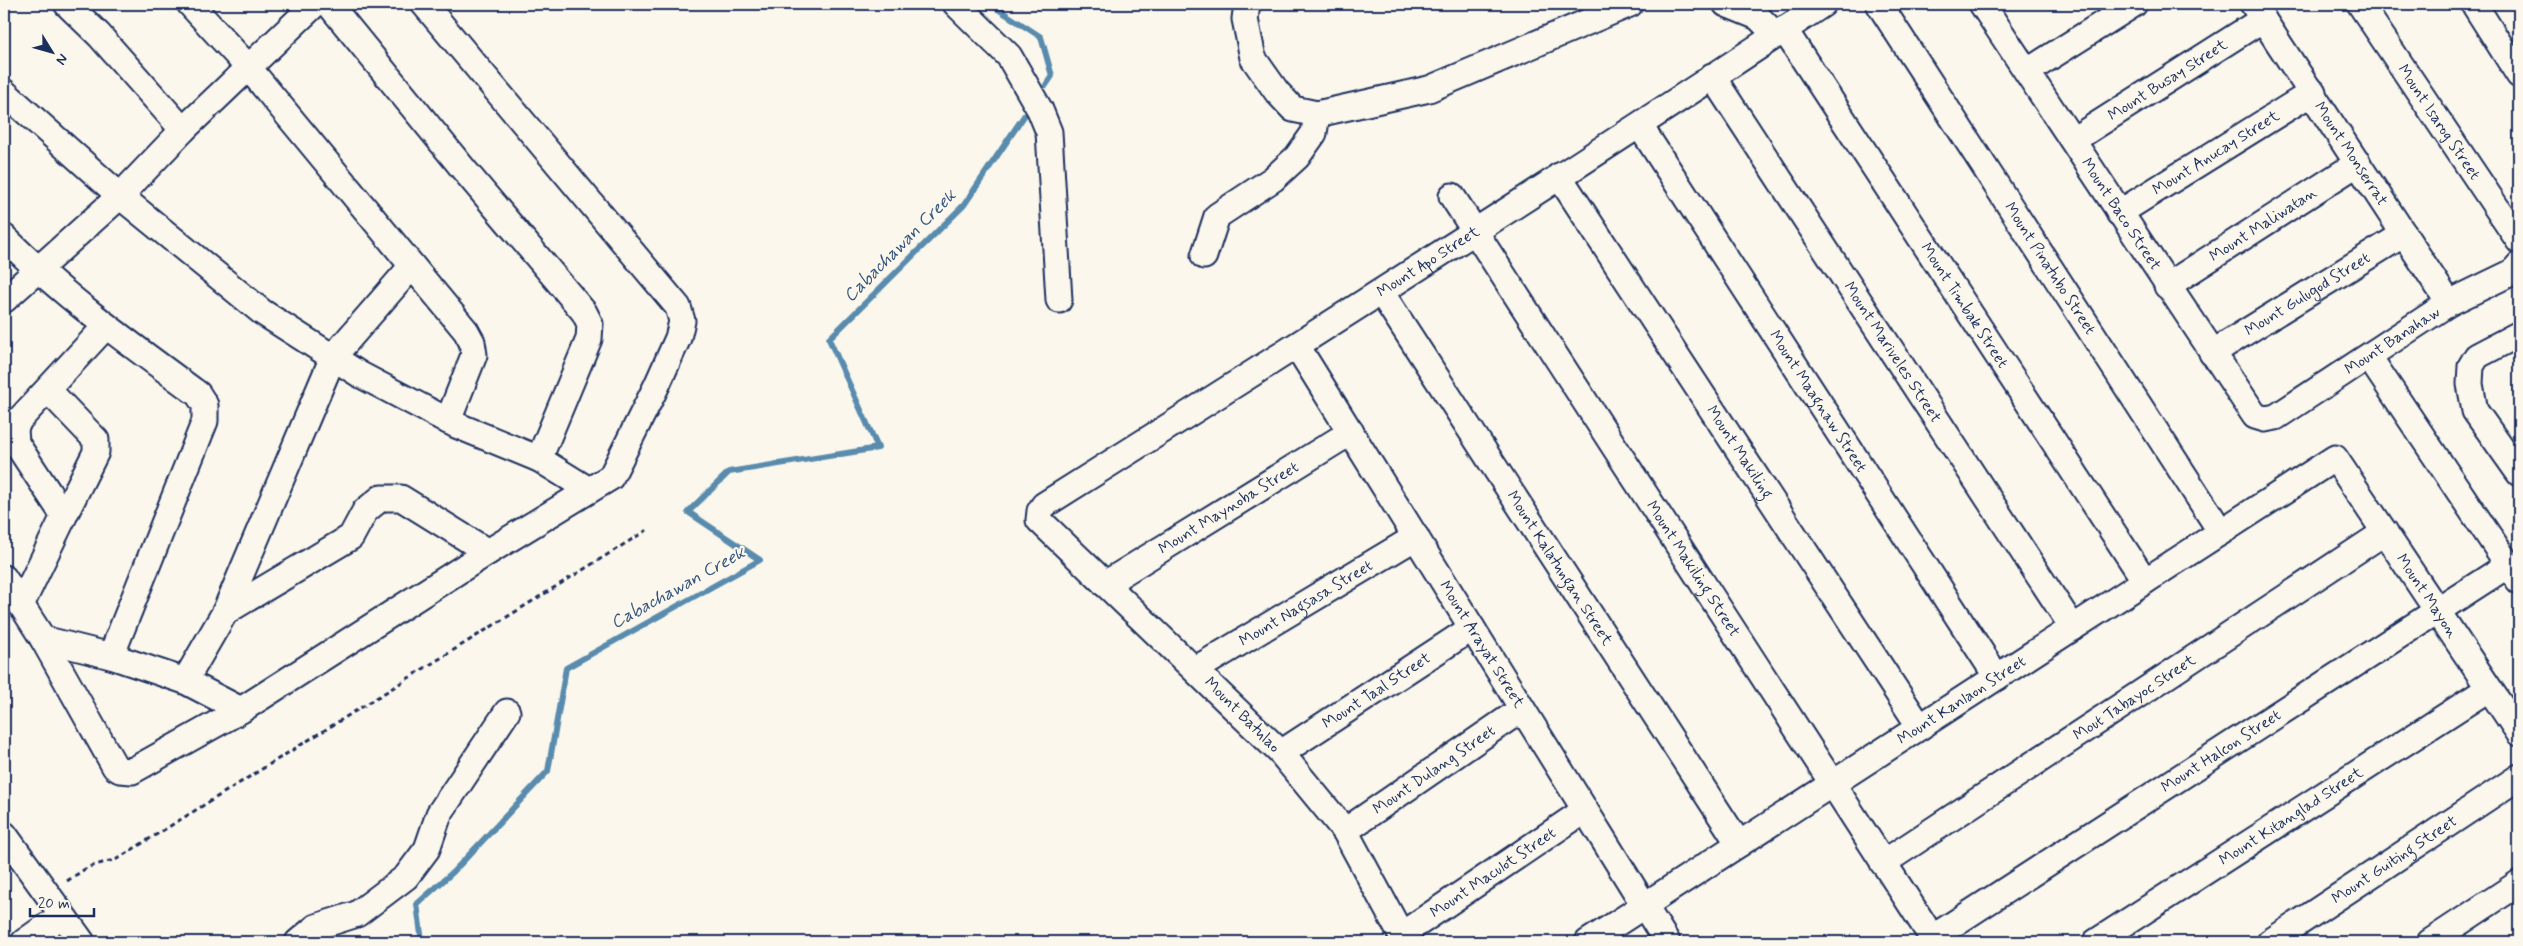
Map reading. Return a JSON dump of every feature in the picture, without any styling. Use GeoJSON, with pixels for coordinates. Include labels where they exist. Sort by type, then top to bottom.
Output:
{"type":"FeatureCollection","features":[{"type":"Feature","properties":{"kind":"street"},"geometry":{"type":"LineString","coordinates":[[67,4],[99,35],[183,130]]}},
{"type":"Feature","properties":{"kind":"street"},"geometry":{"type":"LineString","coordinates":[[190,4],[248,67],[466,331],[472,342],[474,356],[448,421]]}},
{"type":"Feature","properties":{"kind":"street"},"geometry":{"type":"LineString","coordinates":[[4,300],[36,269],[120,196],[183,130],[315,4]]}},
{"type":"Feature","properties":{"kind":"street"},"geometry":{"type":"LineString","coordinates":[[329,4],[458,163],[544,262],[584,312],[590,324],[589,339],[539,459]]}},
{"type":"Feature","properties":{"kind":"street"},"geometry":{"type":"LineString","coordinates":[[4,578],[22,603],[115,767],[120,770],[139,770],[241,710],[488,552],[611,477],[678,338],[682,321],[678,307],[424,4]]}},
{"type":"Feature","properties":{"kind":"street"},"geometry":{"type":"LineString","coordinates":[[956,4],[1009,56],[1040,110],[1049,132],[1059,300]]}},
{"type":"Feature","properties":{"kind":"street"},"geometry":{"type":"LineString","coordinates":[[1248,4],[1245,19],[1253,58],[1277,92],[1293,108],[1317,114],[1428,89],[1630,4]]}},
{"type":"Feature","properties":{"kind":"street","name":"Mount Timbak Street"},"geometry":{"type":"LineString","coordinates":[[1726,4],[1758,17],[1780,32],[2145,581]]}},
{"type":"Feature","properties":{"kind":"street","name":"Mount Apo Street"},"geometry":{"type":"LineString","coordinates":[[1039,520],[1040,511],[1044,505],[1297,346],[1559,176],[1640,126],[1712,76],[1823,4]]}},
{"type":"Feature","properties":{"kind":"street","name":"Mount Pinatubo Street"},"geometry":{"type":"LineString","coordinates":[[1879,4],[2221,532]]}},
{"type":"Feature","properties":{"kind":"street","name":"Mount Baco Street"},"geometry":{"type":"LineString","coordinates":[[1982,4],[2028,71],[2212,353],[2255,416],[2265,419]]}},
{"type":"Feature","properties":{"kind":"street"},"geometry":{"type":"LineString","coordinates":[[2028,71],[2134,4]]}},
{"type":"Feature","properties":{"kind":"street","name":"Mount Isarog Street"},"geometry":{"type":"LineString","coordinates":[[2360,4],[2519,241]]}},
{"type":"Feature","properties":{"kind":"street"},"geometry":{"type":"LineString","coordinates":[[2474,4],[2519,75]]}},
{"type":"Feature","properties":{"kind":"street","name":"Mount Monserrat"},"geometry":{"type":"LineString","coordinates":[[2258,11],[2313,92],[2449,303]]}},
{"type":"Feature","properties":{"kind":"street","name":"Mount Busay Street"},"geometry":{"type":"LineString","coordinates":[[2073,140],[2258,11]]}},
{"type":"Feature","properties":{"kind":"street","name":"Mount Mariveles Street"},"geometry":{"type":"LineString","coordinates":[[1712,76],[2073,628]]}},
{"type":"Feature","properties":{"kind":"street"},"geometry":{"type":"LineString","coordinates":[[4,92],[120,196],[262,312],[359,374],[448,421],[539,459],[589,490]]}},
{"type":"Feature","properties":{"kind":"street","name":"Mount Anucay Street"},"geometry":{"type":"LineString","coordinates":[[2119,213],[2313,92]]}},
{"type":"Feature","properties":{"kind":"street"},"geometry":{"type":"LineString","coordinates":[[1204,256],[1217,216],[1273,179],[1297,157],[1314,133],[1317,114]]}},
{"type":"Feature","properties":{"kind":"street","name":"Mount Maagnaw Street"},"geometry":{"type":"LineString","coordinates":[[1640,126],[1998,677]]}},
{"type":"Feature","properties":{"kind":"street","name":"Mount Maliwatan"},"geometry":{"type":"LineString","coordinates":[[2167,286],[2358,163]]}},
{"type":"Feature","properties":{"kind":"street","name":"Mount Makiling"},"geometry":{"type":"LineString","coordinates":[[1559,176],[1920,727]]}},
{"type":"Feature","properties":{"kind":"street","name":"Mount Makiling Street"},"geometry":{"type":"LineString","coordinates":[[1452,196],[1933,940]]}},
{"type":"Feature","properties":{"kind":"street","name":"Mount Gulugod Street"},"geometry":{"type":"LineString","coordinates":[[2212,353],[2404,234]]}},
{"type":"Feature","properties":{"kind":"street"},"geometry":{"type":"LineString","coordinates":[[4,236],[36,269],[106,326],[198,394],[205,405],[206,421],[111,656]]}},
{"type":"Feature","properties":{"kind":"street","name":"Mount Banahaw"},"geometry":{"type":"LineString","coordinates":[[2265,419],[2276,417],[2449,303],[2513,272],[2519,265]]}},
{"type":"Feature","properties":{"kind":"street"},"geometry":{"type":"LineString","coordinates":[[185,682],[226,612],[333,357],[412,266]]}},
{"type":"Feature","properties":{"kind":"street","name":"Mount Kalatungan Street"},"geometry":{"type":"LineString","coordinates":[[1381,292],[1739,844]]}},
{"type":"Feature","properties":{"kind":"street"},"geometry":{"type":"LineString","coordinates":[[64,516],[16,443],[15,429],[19,420],[106,326]]}},
{"type":"Feature","properties":{"kind":"street"},"geometry":{"type":"LineString","coordinates":[[2519,334],[2478,356],[2470,366],[2470,384],[2475,411],[2519,473]]}},
{"type":"Feature","properties":{"kind":"street","name":"Mount Arayat Street"},"geometry":{"type":"LineString","coordinates":[[1297,346],[1667,942]]}},
{"type":"Feature","properties":{"kind":"street"},"geometry":{"type":"LineString","coordinates":[[2369,357],[2514,573]]}},
{"type":"Feature","properties":{"kind":"street"},"geometry":{"type":"LineString","coordinates":[[22,603],[96,452],[96,440],[48,390]]}},
{"type":"Feature","properties":{"kind":"street","name":"Mount Maynoba Street"},"geometry":{"type":"LineString","coordinates":[[1105,584],[1350,432]]}},
{"type":"Feature","properties":{"kind":"street","name":"Mount Kanlaon Street"},"geometry":{"type":"LineString","coordinates":[[1588,942],[2335,458]]}},
{"type":"Feature","properties":{"kind":"street","name":"Mount Mayon"},"geometry":{"type":"LineString","coordinates":[[2335,458],[2519,733]]}},
{"type":"Feature","properties":{"kind":"street"},"geometry":{"type":"LineString","coordinates":[[226,612],[351,537],[365,512],[381,498],[401,498],[488,552]]}},
{"type":"Feature","properties":{"kind":"street","name":"Mount Batulao"},"geometry":{"type":"LineString","coordinates":[[1039,520],[1196,669],[1281,753],[1345,831],[1403,938]]}},
{"type":"Feature","properties":{"kind":"street","name":"Mout Tabayoc Street"},"geometry":{"type":"LineString","coordinates":[[1883,863],[2385,532]]}},
{"type":"Feature","properties":{"kind":"street","name":"Mount Nagsasa Street"},"geometry":{"type":"LineString","coordinates":[[1196,669],[1416,537]]}},
{"type":"Feature","properties":{"kind":"street","name":"Mount Halcon Street"},"geometry":{"type":"LineString","coordinates":[[1933,940],[2437,611],[2514,573]]}},
{"type":"Feature","properties":{"kind":"street","name":"Mount Taal Street"},"geometry":{"type":"LineString","coordinates":[[1281,753],[1472,628]]}},
{"type":"Feature","properties":{"kind":"street"},"geometry":{"type":"LineString","coordinates":[[43,639],[111,656],[185,682],[241,710]]}},
{"type":"Feature","properties":{"kind":"street","name":"Mount Kitanglad Street"},"geometry":{"type":"LineString","coordinates":[[2096,942],[2488,689]]}},
{"type":"Feature","properties":{"kind":"street","name":"Mount Dulang Street"},"geometry":{"type":"LineString","coordinates":[[1345,831],[1522,709]]}},
{"type":"Feature","properties":{"kind":"street"},"geometry":{"type":"LineString","coordinates":[[298,942],[316,927],[357,914],[406,877],[427,849],[439,814],[507,712]]}},
{"type":"Feature","properties":{"kind":"street","name":"Mount Guiting Street"},"geometry":{"type":"LineString","coordinates":[[2270,942],[2519,777]]}},
{"type":"Feature","properties":{"kind":"street","name":"Mount Maculot Street"},"geometry":{"type":"LineString","coordinates":[[1403,938],[1585,810]]}},
{"type":"Feature","properties":{"kind":"street"},"geometry":{"type":"LineString","coordinates":[[4,834],[82,942]]}},
{"type":"Feature","properties":{"kind":"street"},"geometry":{"type":"LineString","coordinates":[[2430,942],[2519,883]]}},
{"type":"Feature","properties":{"kind":"street"},"geometry":{"type":"LineString","coordinates":[[24,942],[62,915]]}},
{"type":"Feature","properties":{"kind":"path"},"geometry":{"type":"LineString","coordinates":[[47,894],[88,867],[117,859],[647,530]]}},
{"type":"Feature","properties":{"kind":"waterway","name":"Cabachawan Creek"},"geometry":{"type":"LineString","coordinates":[[990,4],[1041,37],[1052,76],[1046,85]]}},
{"type":"Feature","properties":{"kind":"waterway","name":"Cabachawan Creek"},"geometry":{"type":"LineString","coordinates":[[422,942],[417,904],[453,872],[548,771],[566,668],[760,560],[688,512],[729,472],[878,448],[829,339],[964,205],[1024,116]]}}]}
